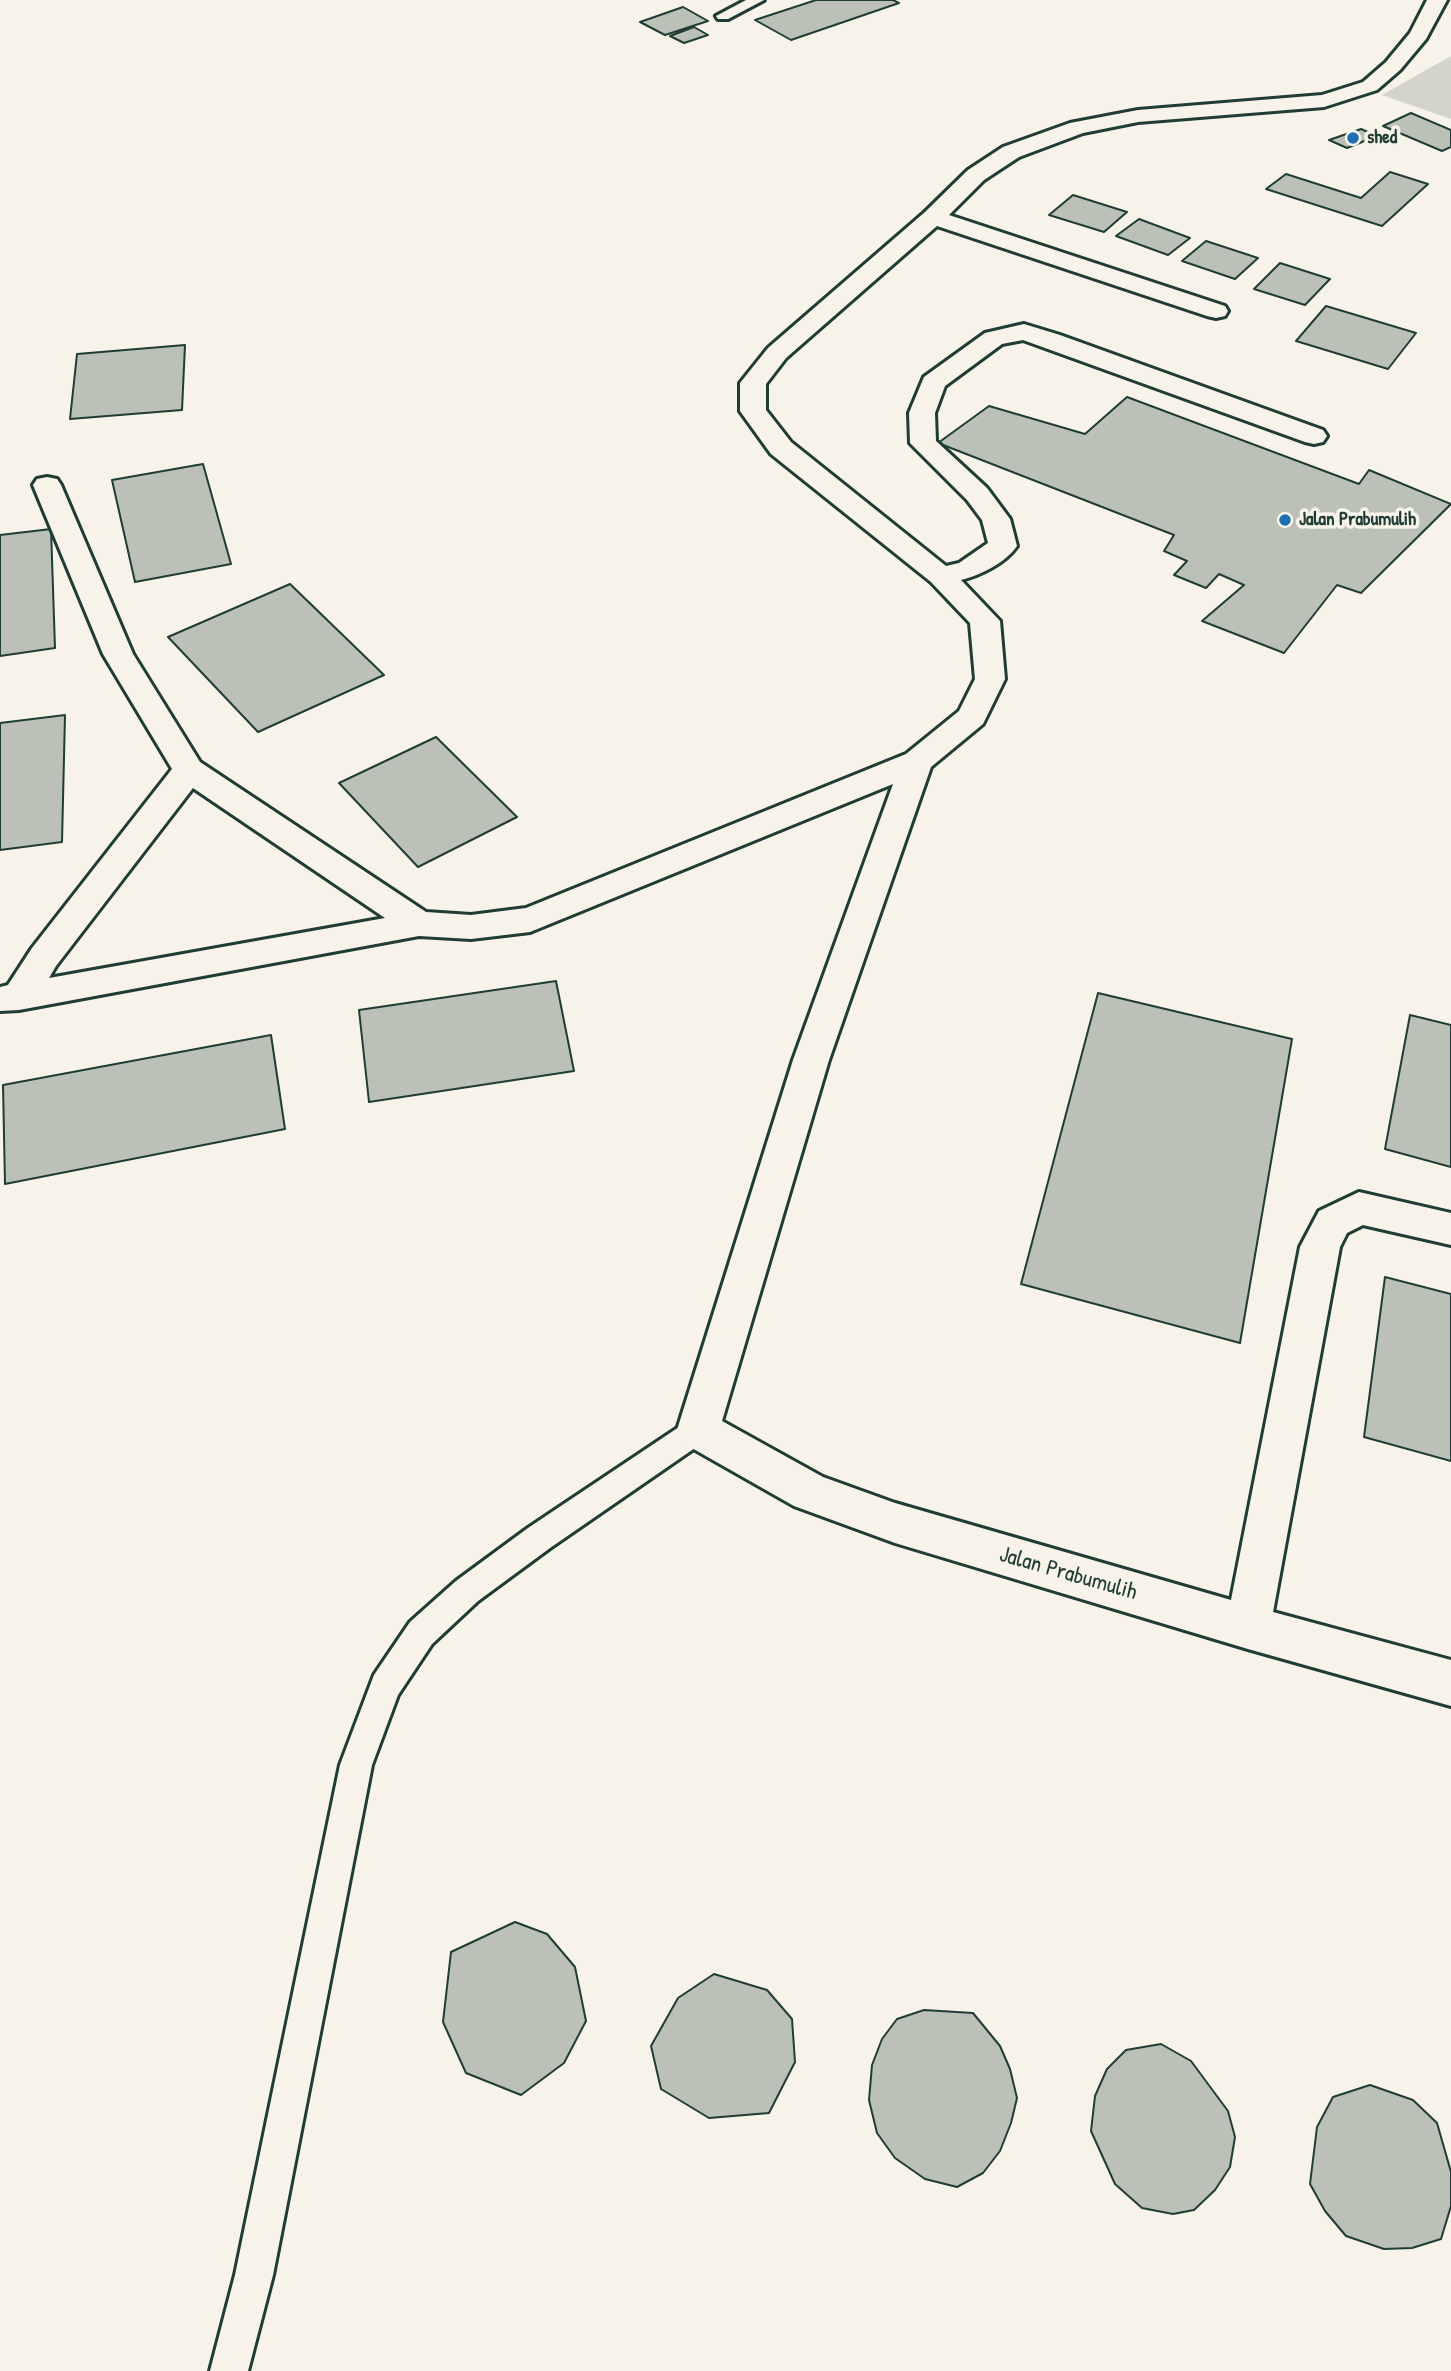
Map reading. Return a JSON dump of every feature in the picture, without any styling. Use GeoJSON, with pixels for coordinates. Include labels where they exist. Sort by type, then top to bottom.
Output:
{"type":"FeatureCollection","features":[{"type":"Feature","properties":{"kind":"street"},"geometry":{"type":"LineString","coordinates":[[9,998],[419,924],[471,927],[530,920],[917,762],[972,717],[990,679],[985,621],[941,576],[781,448],[753,411],[753,383],[777,354],[933,217],[976,175],[1011,152],[1078,128],[1138,116],[1324,101],[1370,86],[1393,66],[1419,35],[1437,0]]}},
{"type":"Feature","properties":{"kind":"street"},"geometry":{"type":"LineString","coordinates":[[933,217],[1216,311]]}},
{"type":"Feature","properties":{"kind":"street"},"geometry":{"type":"LineString","coordinates":[[941,576],[969,569],[1003,546],[996,519],[977,494],[923,443],[922,413],[933,382],[994,338],[1024,332],[1051,340],[1314,436]]}},
{"type":"Feature","properties":{"kind":"street"},"geometry":{"type":"LineString","coordinates":[[47,485],[118,654],[189,770],[419,924]]}},
{"type":"Feature","properties":{"kind":"street"},"geometry":{"type":"LineString","coordinates":[[698,1430],[811,1060],[917,762]]}},
{"type":"Feature","properties":{"kind":"street"},"geometry":{"type":"LineString","coordinates":[[9,998],[189,770]]}},
{"type":"Feature","properties":{"kind":"street"},"geometry":{"type":"LineString","coordinates":[[1248,1627],[1320,1247],[1333,1222],[1359,1208],[1451,1229]]}},
{"type":"Feature","properties":{"kind":"street","name":"Jalan Prabumulih"},"geometry":{"type":"LineString","coordinates":[[698,1430],[809,1492],[895,1523],[1248,1627],[1451,1683]]}},
{"type":"Feature","properties":{"kind":"lane"},"geometry":{"type":"LineString","coordinates":[[723,16],[757,0]]}},
{"type":"Feature","properties":{"kind":"lane"},"geometry":{"type":"LineString","coordinates":[[229,2371],[256,2262],[356,1765],[385,1686],[421,1633],[467,1591],[539,1538],[698,1430]]}},
{"type":"Feature","properties":{"kind":"shaded area"},"geometry":{"type":"Polygon","coordinates":[[[1451,56],[1451,119],[1382,95],[1451,56]]]}},
{"type":"Feature","properties":{"kind":"building"},"geometry":{"type":"Polygon","coordinates":[[[816,0],[893,0],[899,3],[791,40],[755,20],[816,0]]]}},
{"type":"Feature","properties":{"kind":"building"},"geometry":{"type":"Polygon","coordinates":[[[683,7],[708,21],[665,35],[640,22],[683,7]]]}},
{"type":"Feature","properties":{"kind":"building"},"geometry":{"type":"Polygon","coordinates":[[[694,27],[708,35],[684,43],[670,36],[694,27]]]}},
{"type":"Feature","properties":{"kind":"building"},"geometry":{"type":"Polygon","coordinates":[[[1411,113],[1451,130],[1451,147],[1442,151],[1383,126],[1411,113]]]}},
{"type":"Feature","properties":{"kind":"building","name":"shed"},"geometry":{"type":"Polygon","coordinates":[[[1361,129],[1377,136],[1347,148],[1329,140],[1361,129]]]}},
{"type":"Feature","properties":{"kind":"building"},"geometry":{"type":"Polygon","coordinates":[[[1390,172],[1428,184],[1382,226],[1266,189],[1286,174],[1361,198],[1390,172]]]}},
{"type":"Feature","properties":{"kind":"building"},"geometry":{"type":"Polygon","coordinates":[[[1073,195],[1127,212],[1104,232],[1049,215],[1073,195]]]}},
{"type":"Feature","properties":{"kind":"building"},"geometry":{"type":"Polygon","coordinates":[[[1139,219],[1190,238],[1168,255],[1116,236],[1139,219]]]}},
{"type":"Feature","properties":{"kind":"building"},"geometry":{"type":"Polygon","coordinates":[[[1206,241],[1258,258],[1235,279],[1182,261],[1206,241]]]}},
{"type":"Feature","properties":{"kind":"building"},"geometry":{"type":"Polygon","coordinates":[[[1280,263],[1330,279],[1305,305],[1254,289],[1280,263]]]}},
{"type":"Feature","properties":{"kind":"building"},"geometry":{"type":"Polygon","coordinates":[[[1326,306],[1416,333],[1388,369],[1296,341],[1326,306]]]}},
{"type":"Feature","properties":{"kind":"building"},"geometry":{"type":"Polygon","coordinates":[[[185,345],[182,410],[70,419],[77,354],[185,345]]]}},
{"type":"Feature","properties":{"kind":"building","name":"Jalan Prabumulih"},"geometry":{"type":"Polygon","coordinates":[[[1127,397],[1359,484],[1369,470],[1451,504],[1361,593],[1337,585],[1284,653],[1202,621],[1244,585],[1219,574],[1206,588],[1174,575],[1187,561],[1164,551],[1174,535],[938,443],[989,406],[1085,434],[1127,397]]]}},
{"type":"Feature","properties":{"kind":"building"},"geometry":{"type":"Polygon","coordinates":[[[203,464],[231,564],[135,582],[112,480],[203,464]]]}},
{"type":"Feature","properties":{"kind":"building"},"geometry":{"type":"Polygon","coordinates":[[[51,529],[55,648],[0,656],[0,535],[51,529]]]}},
{"type":"Feature","properties":{"kind":"building"},"geometry":{"type":"Polygon","coordinates":[[[290,584],[384,675],[258,732],[168,637],[290,584]]]}},
{"type":"Feature","properties":{"kind":"building"},"geometry":{"type":"Polygon","coordinates":[[[65,715],[62,842],[0,850],[0,723],[65,715]]]}},
{"type":"Feature","properties":{"kind":"building"},"geometry":{"type":"Polygon","coordinates":[[[436,737],[517,817],[418,867],[339,783],[436,737]]]}},
{"type":"Feature","properties":{"kind":"building"},"geometry":{"type":"Polygon","coordinates":[[[556,981],[574,1071],[369,1102],[359,1010],[556,981]]]}},
{"type":"Feature","properties":{"kind":"building"},"geometry":{"type":"Polygon","coordinates":[[[1098,993],[1292,1039],[1240,1343],[1021,1284],[1098,993]]]}},
{"type":"Feature","properties":{"kind":"building"},"geometry":{"type":"Polygon","coordinates":[[[1410,1015],[1451,1025],[1451,1167],[1385,1149],[1410,1015]]]}},
{"type":"Feature","properties":{"kind":"building"},"geometry":{"type":"Polygon","coordinates":[[[271,1035],[285,1129],[5,1184],[3,1085],[271,1035]]]}},
{"type":"Feature","properties":{"kind":"building"},"geometry":{"type":"Polygon","coordinates":[[[1385,1277],[1451,1294],[1451,1461],[1364,1437],[1385,1277]]]}},
{"type":"Feature","properties":{"kind":"building"},"geometry":{"type":"Polygon","coordinates":[[[515,1922],[547,1934],[575,1967],[586,2021],[564,2063],[521,2095],[466,2073],[443,2022],[451,1952],[515,1922]]]}},
{"type":"Feature","properties":{"kind":"building"},"geometry":{"type":"Polygon","coordinates":[[[714,1974],[767,1990],[792,2019],[795,2062],[769,2113],[709,2118],[661,2089],[651,2046],[678,1998],[714,1974]]]}},
{"type":"Feature","properties":{"kind":"building"},"geometry":{"type":"Polygon","coordinates":[[[924,2010],[973,2013],[1000,2046],[1010,2069],[1017,2098],[1000,2151],[983,2173],[957,2187],[925,2179],[895,2158],[877,2133],[869,2100],[872,2065],[882,2039],[897,2019],[924,2010]]]}},
{"type":"Feature","properties":{"kind":"building"},"geometry":{"type":"Polygon","coordinates":[[[1161,2044],[1191,2061],[1228,2111],[1235,2137],[1230,2167],[1215,2190],[1194,2210],[1173,2214],[1142,2208],[1115,2184],[1091,2131],[1095,2096],[1107,2069],[1126,2050],[1161,2044]]]}},
{"type":"Feature","properties":{"kind":"building"},"geometry":{"type":"Polygon","coordinates":[[[1370,2085],[1413,2100],[1437,2123],[1451,2172],[1451,2206],[1441,2239],[1412,2248],[1384,2249],[1346,2236],[1325,2211],[1310,2184],[1317,2127],[1333,2097],[1370,2085]]]}},
{"type":"Feature","properties":{"kind":"place","name":"shed"},"geometry":{"type":"Point","coordinates":[1353,138]}},
{"type":"Feature","properties":{"kind":"place","name":"Jalan Prabumulih"},"geometry":{"type":"Point","coordinates":[1285,520]}}]}
